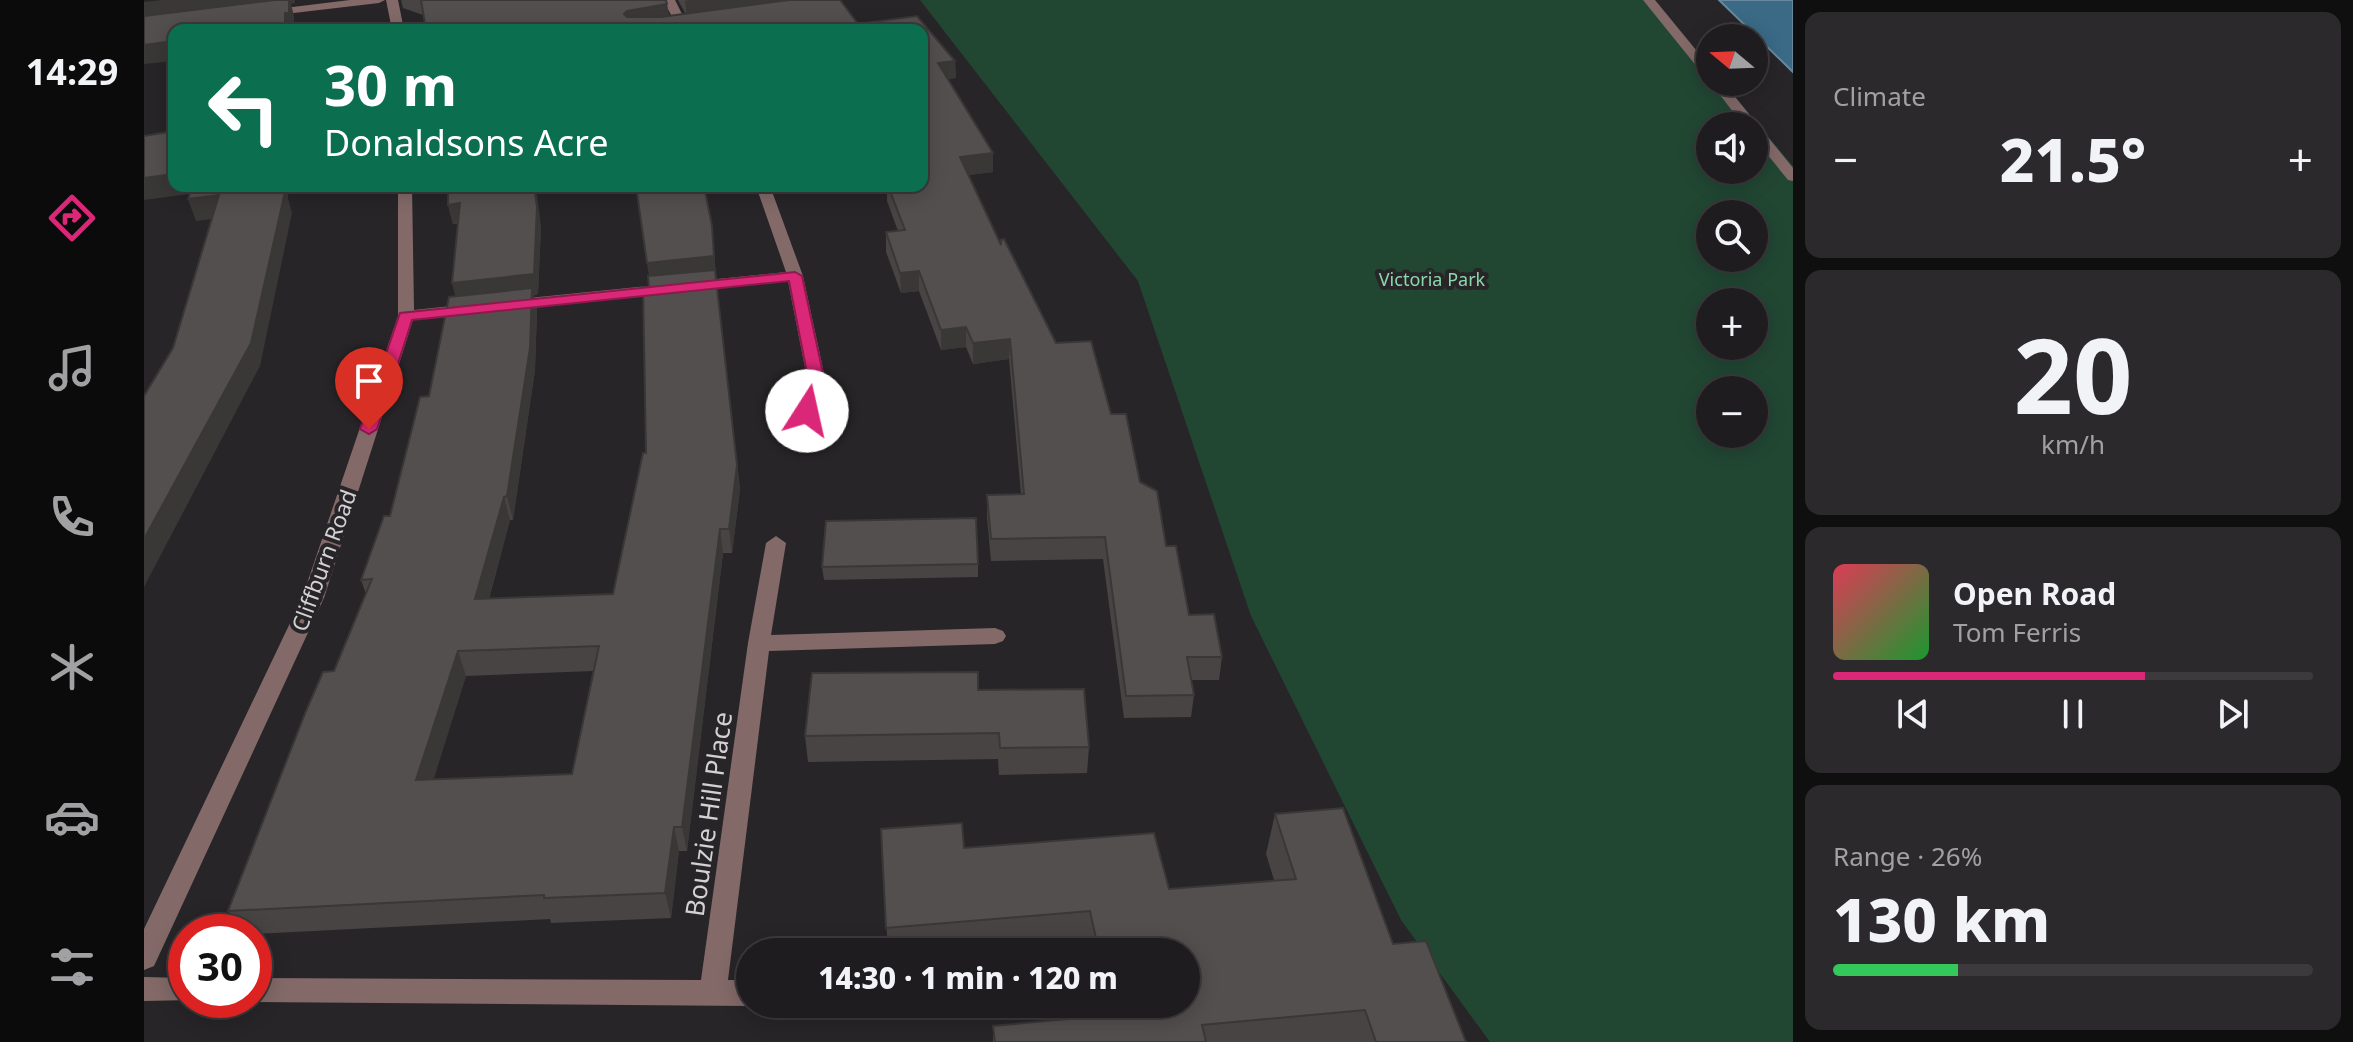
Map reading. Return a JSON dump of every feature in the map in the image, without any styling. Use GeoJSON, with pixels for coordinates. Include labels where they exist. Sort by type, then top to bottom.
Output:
{"type":"FeatureCollection","features":[{"type":"Feature","properties":{"kind":"street"},"geometry":{"type":"LineString","coordinates":[[254,15],[379,0]]}},
{"type":"Feature","properties":{"kind":"street"},"geometry":{"type":"LineString","coordinates":[[392,0],[397,24]]}},
{"type":"Feature","properties":{"kind":"street"},"geometry":{"type":"LineString","coordinates":[[669,0],[675,24]]}},
{"type":"Feature","properties":{"kind":"street"},"geometry":{"type":"LineString","coordinates":[[1649,0],[1696,58]]}},
{"type":"Feature","properties":{"kind":"street"},"geometry":{"type":"LineString","coordinates":[[686,24],[697,22]]}},
{"type":"Feature","properties":{"kind":"street"},"geometry":{"type":"LineString","coordinates":[[1727,96],[1740,112]]}},
{"type":"Feature","properties":{"kind":"street"},"geometry":{"type":"LineString","coordinates":[[1768,146],[1793,177]]}},
{"type":"Feature","properties":{"kind":"street","name":"Cliffburn Road"},"geometry":{"type":"LineString","coordinates":[[144,958],[313,598],[406,316],[405,192]]}},
{"type":"Feature","properties":{"kind":"street"},"geometry":{"type":"LineString","coordinates":[[765,192],[795,276],[816,378],[807,411]]}},
{"type":"Feature","properties":{"kind":"street"},"geometry":{"type":"LineString","coordinates":[[406,316],[795,276]]}},
{"type":"Feature","properties":{"kind":"street","name":"Boulzie Hill Place"},"geometry":{"type":"LineString","coordinates":[[713,992],[759,643],[776,543]]}},
{"type":"Feature","properties":{"kind":"street"},"geometry":{"type":"LineString","coordinates":[[759,643],[995,636]]}},
{"type":"Feature","properties":{"kind":"street"},"geometry":{"type":"LineString","coordinates":[[144,989],[168,990]]}},
{"type":"Feature","properties":{"kind":"street"},"geometry":{"type":"LineString","coordinates":[[272,990],[736,993]]}},
{"type":"Feature","properties":{"kind":"green space","name":"Victoria Park"},"geometry":{"type":"Polygon","coordinates":[[[920,0],[1653,0],[1696,51],[1696,96],[1734,96],[1747,112],[1696,112],[1696,184],[1768,184],[1768,136],[1793,166],[1793,1042],[1490,1042],[1401,920],[1251,616],[1138,281],[920,0]]]}},
{"type":"Feature","properties":{"kind":"water"},"geometry":{"type":"Polygon","coordinates":[[[1719,0],[1793,0],[1793,72],[1768,48],[1768,24],[1744,24],[1719,0]]]}},
{"type":"Feature","properties":{"kind":"building"},"geometry":{"type":"Polygon","coordinates":[[[289,0],[285,24],[168,24],[168,42],[144,45],[144,16],[289,0]]]}},
{"type":"Feature","properties":{"kind":"building"},"geometry":{"type":"Polygon","coordinates":[[[421,0],[666,0],[667,4],[624,14],[627,17],[661,17],[789,0],[840,0],[858,24],[425,24],[421,0]]]}},
{"type":"Feature","properties":{"kind":"building"},"geometry":{"type":"Polygon","coordinates":[[[917,16],[924,24],[858,24],[917,16]]]}},
{"type":"Feature","properties":{"kind":"building"},"geometry":{"type":"Polygon","coordinates":[[[928,29],[955,61],[938,63],[993,153],[960,157],[1001,245],[1004,239],[1056,343],[1091,341],[1111,414],[1126,414],[1140,482],[1157,491],[1166,546],[1176,546],[1189,615],[1214,614],[1222,657],[1187,657],[1194,695],[1126,696],[1105,537],[991,539],[987,495],[1024,494],[1010,339],[973,343],[966,327],[941,330],[919,271],[900,273],[886,232],[905,230],[890,192],[928,192],[928,29]]]}},
{"type":"Feature","properties":{"kind":"building"},"geometry":{"type":"Polygon","coordinates":[[[168,132],[168,175],[144,178],[144,136],[168,132]]]}},
{"type":"Feature","properties":{"kind":"building"},"geometry":{"type":"Polygon","coordinates":[[[190,192],[285,192],[251,343],[144,539],[144,396],[173,348],[219,195],[188,199],[190,192]]]}},
{"type":"Feature","properties":{"kind":"building"},"geometry":{"type":"Polygon","coordinates":[[[448,192],[535,192],[534,274],[452,283],[460,203],[448,205],[448,192]]]}},
{"type":"Feature","properties":{"kind":"building"},"geometry":{"type":"Polygon","coordinates":[[[637,192],[705,192],[714,256],[647,263],[637,192]]]}},
{"type":"Feature","properties":{"kind":"building"},"geometry":{"type":"Polygon","coordinates":[[[715,270],[737,465],[729,529],[720,529],[682,827],[674,827],[665,893],[544,898],[544,895],[228,911],[306,711],[323,672],[334,671],[372,579],[361,580],[384,516],[390,516],[420,397],[429,396],[449,297],[532,288],[530,348],[507,496],[504,497],[475,599],[613,594],[643,453],[646,453],[643,287],[649,287],[648,276],[715,270]],[[599,646],[458,651],[416,780],[572,774],[599,646]]]}},
{"type":"Feature","properties":{"kind":"building"},"geometry":{"type":"Polygon","coordinates":[[[976,518],[978,564],[822,567],[826,521],[976,518]]]}},
{"type":"Feature","properties":{"kind":"building"},"geometry":{"type":"Polygon","coordinates":[[[978,672],[978,690],[1084,689],[1089,747],[1000,748],[999,733],[805,736],[812,673],[978,672]]]}},
{"type":"Feature","properties":{"kind":"building"},"geometry":{"type":"Polygon","coordinates":[[[1343,808],[1393,944],[1426,941],[1466,1042],[1376,1042],[1365,1010],[1202,1025],[1206,1042],[995,1042],[993,1026],[1079,1018],[1200,1018],[1200,938],[1096,938],[1090,911],[886,928],[881,829],[962,823],[964,848],[1154,833],[1169,889],[1296,879],[1275,814],[1343,808]]]}},
{"type":"Feature","properties":{"kind":"route"},"geometry":{"type":"LineString","coordinates":[[369,429],[406,316],[795,276],[816,378],[807,411]]}}]}
